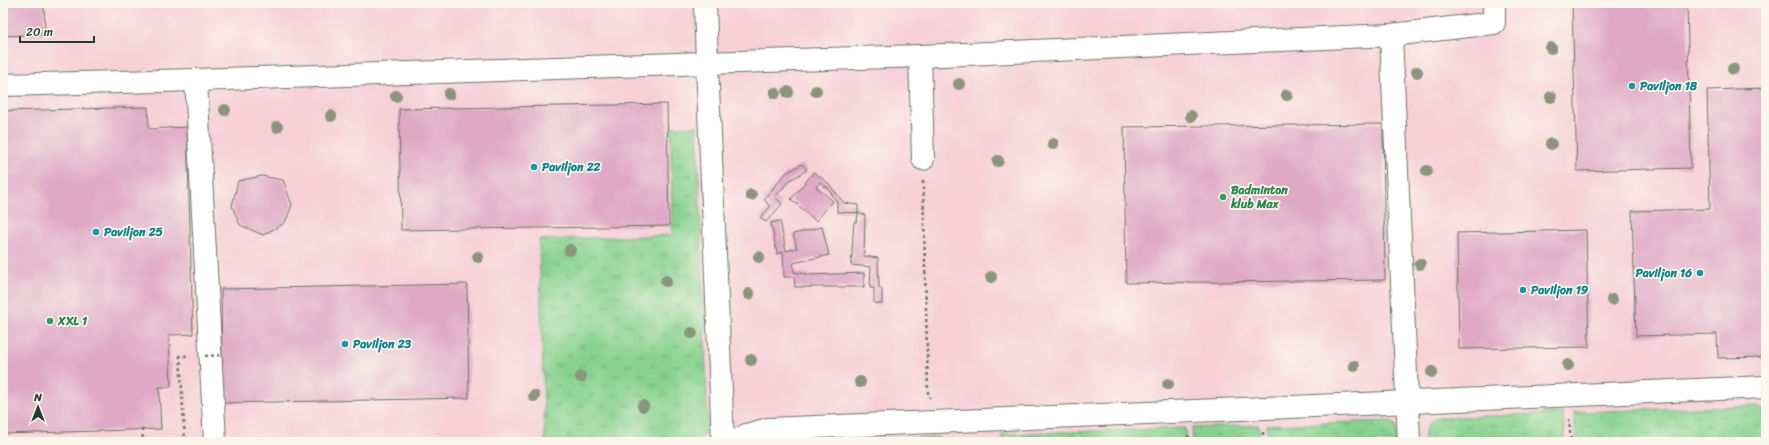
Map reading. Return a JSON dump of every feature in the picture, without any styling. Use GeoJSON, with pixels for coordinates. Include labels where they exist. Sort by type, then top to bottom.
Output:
{"type":"FeatureCollection","features":[{"type":"Feature","properties":{"kind":"lane"},"geometry":{"type":"LineString","coordinates":[[705,3],[723,442]]}},
{"type":"Feature","properties":{"kind":"lane"},"geometry":{"type":"LineString","coordinates":[[3,85],[920,56],[1391,35],[1494,23],[1494,3]]}},
{"type":"Feature","properties":{"kind":"lane"},"geometry":{"type":"LineString","coordinates":[[1391,35],[1409,442]]}},
{"type":"Feature","properties":{"kind":"lane"},"geometry":{"type":"LineString","coordinates":[[920,56],[923,159]]}},
{"type":"Feature","properties":{"kind":"lane"},"geometry":{"type":"LineString","coordinates":[[196,80],[215,442]]}},
{"type":"Feature","properties":{"kind":"lane"},"geometry":{"type":"LineString","coordinates":[[734,442],[746,435],[768,429],[1766,387]]}},
{"type":"Feature","properties":{"kind":"path"},"geometry":{"type":"LineString","coordinates":[[923,159],[922,205],[928,393],[941,421]]}},
{"type":"Feature","properties":{"kind":"path"},"geometry":{"type":"LineString","coordinates":[[205,356],[223,355]]}},
{"type":"Feature","properties":{"kind":"path"},"geometry":{"type":"LineString","coordinates":[[181,374],[185,442]]}},
{"type":"Feature","properties":{"kind":"path"},"geometry":{"type":"LineString","coordinates":[[142,430],[143,442]]}},
{"type":"Feature","properties":{"kind":"shaded area"},"geometry":{"type":"Polygon","coordinates":[[[3,3],[1766,3],[1766,442],[3,442],[3,3]]]}},
{"type":"Feature","properties":{"kind":"green space"},"geometry":{"type":"Polygon","coordinates":[[[697,126],[708,427],[703,436],[692,442],[545,442],[539,240],[672,235],[671,127],[697,126]]]}},
{"type":"Feature","properties":{"kind":"green space"},"geometry":{"type":"Polygon","coordinates":[[[1757,406],[1764,409],[1765,442],[1576,442],[1574,412],[1757,406]]]}},
{"type":"Feature","properties":{"kind":"green space"},"geometry":{"type":"Polygon","coordinates":[[[1563,413],[1565,442],[1424,442],[1427,428],[1431,422],[1437,418],[1563,413]]]}},
{"type":"Feature","properties":{"kind":"green space"},"geometry":{"type":"Polygon","coordinates":[[[1390,421],[1396,425],[1396,442],[1268,442],[1267,425],[1390,421]]]}},
{"type":"Feature","properties":{"kind":"green space"},"geometry":{"type":"Polygon","coordinates":[[[1259,425],[1260,442],[1193,442],[1192,428],[1259,425]]]}},
{"type":"Feature","properties":{"kind":"green space"},"geometry":{"type":"Polygon","coordinates":[[[1185,428],[1186,442],[1002,442],[1002,434],[1185,428]]]}},
{"type":"Feature","properties":{"kind":"green space"},"geometry":{"type":"Polygon","coordinates":[[[939,437],[939,442],[827,442],[939,437]]]}},
{"type":"Feature","properties":{"kind":"building"},"geometry":{"type":"Polygon","coordinates":[[[3,3],[44,3],[45,34],[3,36],[3,3]]]}},
{"type":"Feature","properties":{"kind":"building","name":"Paviljon 18"},"geometry":{"type":"Polygon","coordinates":[[[1572,3],[1687,3],[1691,168],[1577,171],[1572,3]]]}},
{"type":"Feature","properties":{"kind":"building","name":"Paviljon 16"},"geometry":{"type":"Polygon","coordinates":[[[1766,88],[1766,357],[1718,358],[1717,334],[1636,336],[1632,211],[1710,209],[1707,90],[1766,88]]]}},
{"type":"Feature","properties":{"kind":"building","name":"Paviljon 22"},"geometry":{"type":"Polygon","coordinates":[[[667,104],[669,226],[401,230],[399,109],[667,104]]]}},
{"type":"Feature","properties":{"kind":"building","name":"Paviljon 25"},"geometry":{"type":"Polygon","coordinates":[[[148,107],[149,129],[187,127],[193,334],[169,335],[171,387],[159,387],[161,429],[3,434],[3,111],[148,107]]]}},
{"type":"Feature","properties":{"kind":"building"},"geometry":{"type":"Polygon","coordinates":[[[1383,124],[1385,280],[1126,283],[1124,127],[1383,124]]]}},
{"type":"Feature","properties":{"kind":"building"},"geometry":{"type":"Polygon","coordinates":[[[802,164],[807,170],[790,180],[775,197],[782,204],[766,222],[760,218],[770,207],[764,199],[786,173],[802,164]]]}},
{"type":"Feature","properties":{"kind":"building"},"geometry":{"type":"Polygon","coordinates":[[[814,172],[828,183],[844,203],[858,205],[858,213],[837,212],[837,202],[826,186],[825,187],[820,182],[816,187],[833,201],[816,221],[791,199],[814,172]]]}},
{"type":"Feature","properties":{"kind":"building"},"geometry":{"type":"Polygon","coordinates":[[[262,176],[283,180],[292,205],[285,223],[263,235],[240,225],[232,206],[238,181],[262,176]]]}},
{"type":"Feature","properties":{"kind":"building"},"geometry":{"type":"Polygon","coordinates":[[[858,213],[865,215],[864,256],[878,258],[879,288],[882,288],[882,304],[874,303],[874,288],[870,288],[871,267],[851,265],[854,222],[857,222],[858,213]]]}},
{"type":"Feature","properties":{"kind":"building"},"geometry":{"type":"Polygon","coordinates":[[[780,221],[786,251],[797,248],[793,234],[822,227],[829,255],[793,263],[794,272],[811,275],[864,273],[864,287],[795,287],[794,277],[784,277],[783,252],[777,254],[771,223],[780,221]]]}},
{"type":"Feature","properties":{"kind":"building","name":"Paviljon 19"},"geometry":{"type":"Polygon","coordinates":[[[1586,230],[1589,347],[1459,349],[1457,233],[1586,230]]]}},
{"type":"Feature","properties":{"kind":"building","name":"Paviljon 23"},"geometry":{"type":"Polygon","coordinates":[[[467,284],[469,398],[223,403],[221,289],[467,284]]]}},
{"type":"Feature","properties":{"kind":"place","name":"Paviljon 18"},"geometry":{"type":"Point","coordinates":[1632,86]}},
{"type":"Feature","properties":{"kind":"place","name":"Paviljon 22"},"geometry":{"type":"Point","coordinates":[534,167]}},
{"type":"Feature","properties":{"kind":"place","name":"Badminton klub Max"},"geometry":{"type":"Point","coordinates":[1223,197]}},
{"type":"Feature","properties":{"kind":"place","name":"Paviljon 25"},"geometry":{"type":"Point","coordinates":[96,232]}},
{"type":"Feature","properties":{"kind":"place","name":"Paviljon 16"},"geometry":{"type":"Point","coordinates":[1700,273]}},
{"type":"Feature","properties":{"kind":"place","name":"Paviljon 19"},"geometry":{"type":"Point","coordinates":[1523,290]}},
{"type":"Feature","properties":{"kind":"place","name":"XXL 1"},"geometry":{"type":"Point","coordinates":[50,321]}},
{"type":"Feature","properties":{"kind":"place","name":"Paviljon 23"},"geometry":{"type":"Point","coordinates":[345,344]}}]}
